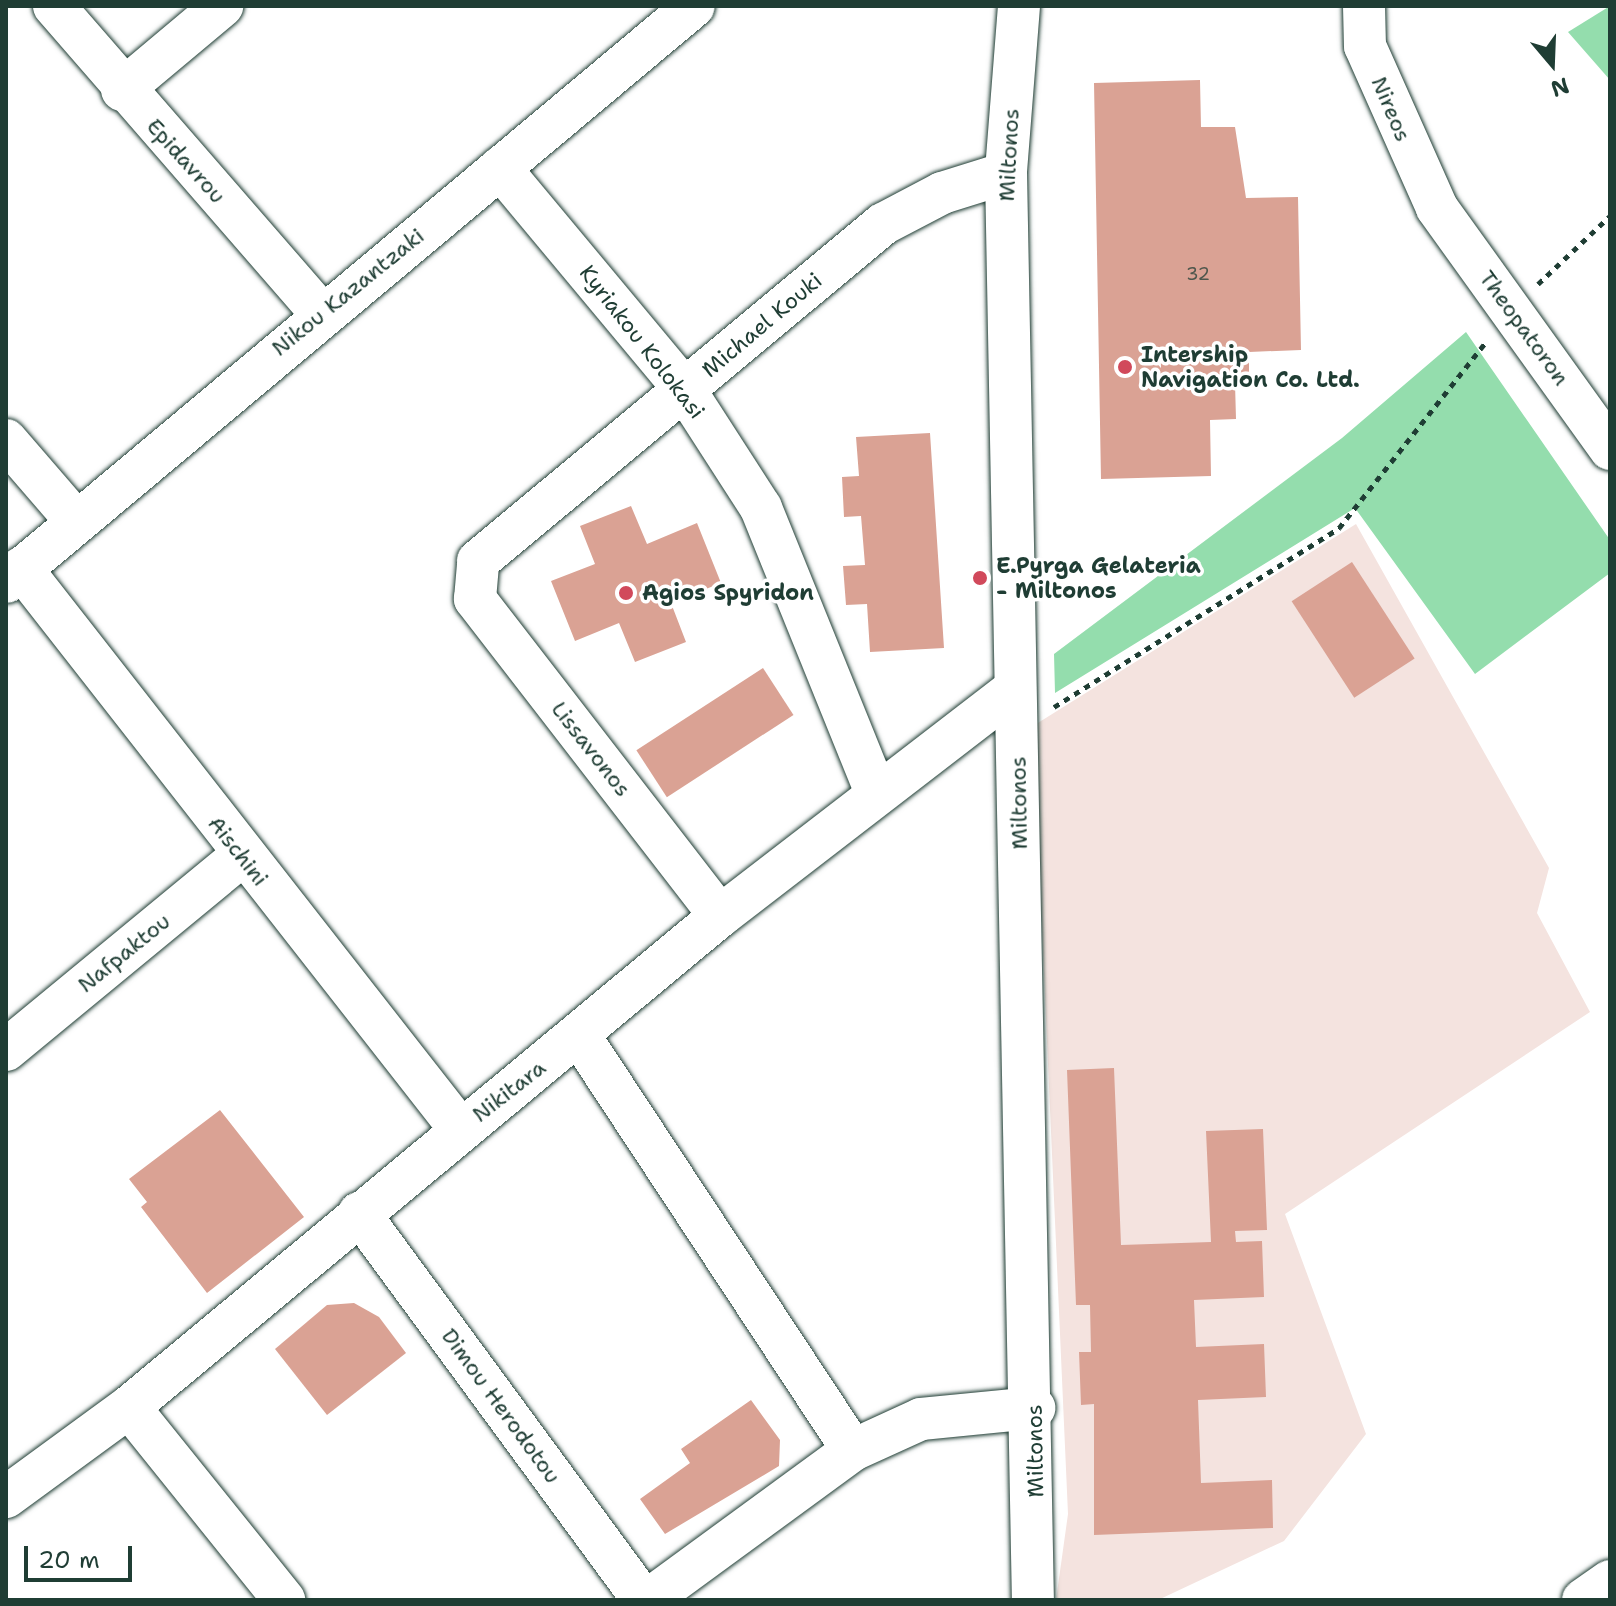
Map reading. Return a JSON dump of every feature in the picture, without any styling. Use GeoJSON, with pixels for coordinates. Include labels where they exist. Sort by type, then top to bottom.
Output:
{"type":"FeatureCollection","features":[{"type":"Feature","properties":{"kind":"street","name":"Epidavrou"},"geometry":{"type":"LineString","coordinates":[[54,6],[122,90],[321,313]]}},
{"type":"Feature","properties":{"kind":"street"},"geometry":{"type":"LineString","coordinates":[[122,90],[222,6]]}},
{"type":"Feature","properties":{"kind":"street","name":"Nikou Kazantzaki"},"geometry":{"type":"LineString","coordinates":[[14,575],[321,313],[694,6]]}},
{"type":"Feature","properties":{"kind":"street","name":"Miltonos"},"geometry":{"type":"LineString","coordinates":[[1019,6],[1006,173],[1034,1408],[1033,1600]]}},
{"type":"Feature","properties":{"kind":"street","name":"Nireos"},"geometry":{"type":"LineString","coordinates":[[1371,9],[1365,46],[1437,208]]}},
{"type":"Feature","properties":{"kind":"street","name":"Kyriakou Kolokasi"},"geometry":{"type":"LineString","coordinates":[[500,168],[685,390],[761,508],[876,793]]}},
{"type":"Feature","properties":{"kind":"street","name":"Michael Kouki"},"geometry":{"type":"LineString","coordinates":[[472,579],[478,561],[883,224],[942,193],[1006,173]]}},
{"type":"Feature","properties":{"kind":"street","name":"Theopatoron"},"geometry":{"type":"LineString","coordinates":[[1437,208],[1610,449]]}},
{"type":"Feature","properties":{"kind":"street"},"geometry":{"type":"LineString","coordinates":[[6,440],[76,521]]}},
{"type":"Feature","properties":{"kind":"street","name":"Aischini"},"geometry":{"type":"LineString","coordinates":[[14,575],[460,1129]]}},
{"type":"Feature","properties":{"kind":"street","name":"Lissavonos"},"geometry":{"type":"LineString","coordinates":[[472,579],[475,599],[720,916]]}},
{"type":"Feature","properties":{"kind":"street","name":"Nikitara"},"geometry":{"type":"LineString","coordinates":[[6,1497],[129,1407],[460,1129],[876,793],[1016,710]]}},
{"type":"Feature","properties":{"kind":"street","name":"Nafpaktou"},"geometry":{"type":"LineString","coordinates":[[6,1050],[241,856]]}},
{"type":"Feature","properties":{"kind":"street"},"geometry":{"type":"LineString","coordinates":[[579,1035],[853,1450]]}},
{"type":"Feature","properties":{"kind":"street","name":"Dimou Herodotou"},"geometry":{"type":"LineString","coordinates":[[359,1213],[645,1600]]}},
{"type":"Feature","properties":{"kind":"street"},"geometry":{"type":"LineString","coordinates":[[129,1407],[284,1600]]}},
{"type":"Feature","properties":{"kind":"street"},"geometry":{"type":"LineString","coordinates":[[645,1600],[853,1450],[921,1419],[1034,1408]]}},
{"type":"Feature","properties":{"kind":"street"},"geometry":{"type":"LineString","coordinates":[[1583,1600],[1610,1581]]}},
{"type":"Feature","properties":{"kind":"path"},"geometry":{"type":"LineString","coordinates":[[1016,710],[1339,528],[1512,309],[1610,216]]}},
{"type":"Feature","properties":{"kind":"shaded area"},"geometry":{"type":"Polygon","coordinates":[[[1356,524],[1549,868],[1537,913],[1590,1012],[1285,1214],[1366,1434],[1284,1541],[1158,1600],[1056,1600],[1068,1514],[1033,726],[1356,524]]]}},
{"type":"Feature","properties":{"kind":"green space"},"geometry":{"type":"Polygon","coordinates":[[[1610,6],[1610,80],[1568,32],[1610,6]]]}},
{"type":"Feature","properties":{"kind":"green space"},"geometry":{"type":"Polygon","coordinates":[[[1466,332],[1610,540],[1610,573],[1475,674],[1355,508],[1055,693],[1054,654],[1342,438],[1466,332]]]}},
{"type":"Feature","properties":{"kind":"building"},"geometry":{"type":"Polygon","coordinates":[[[1200,80],[1201,127],[1235,127],[1246,198],[1298,197],[1301,350],[1249,352],[1249,383],[1235,383],[1236,419],[1210,420],[1211,476],[1101,479],[1094,83],[1200,80]]]}},
{"type":"Feature","properties":{"kind":"building"},"geometry":{"type":"Polygon","coordinates":[[[930,433],[944,648],[870,652],[867,604],[846,605],[843,566],[865,565],[861,516],[844,517],[842,477],[859,476],[856,437],[930,433]]]}},
{"type":"Feature","properties":{"kind":"building","name":"Agios Spyridon"},"geometry":{"type":"Polygon","coordinates":[[[631,506],[647,544],[697,523],[721,583],[671,603],[686,642],[635,662],[619,623],[575,641],[551,581],[595,564],[580,526],[631,506]]]}},
{"type":"Feature","properties":{"kind":"building"},"geometry":{"type":"Polygon","coordinates":[[[1352,562],[1415,658],[1354,698],[1292,601],[1352,562]]]}},
{"type":"Feature","properties":{"kind":"building"},"geometry":{"type":"Polygon","coordinates":[[[763,668],[793,715],[667,797],[636,750],[763,668]]]}},
{"type":"Feature","properties":{"kind":"building"},"geometry":{"type":"Polygon","coordinates":[[[1114,1068],[1121,1245],[1211,1242],[1206,1131],[1263,1129],[1267,1230],[1235,1231],[1236,1242],[1262,1241],[1264,1297],[1194,1300],[1196,1347],[1264,1344],[1266,1397],[1198,1400],[1201,1483],[1272,1480],[1273,1528],[1094,1535],[1094,1404],[1081,1405],[1079,1352],[1091,1352],[1090,1305],[1076,1305],[1067,1070],[1114,1068]]]}},
{"type":"Feature","properties":{"kind":"building"},"geometry":{"type":"Polygon","coordinates":[[[220,1110],[304,1217],[207,1293],[141,1207],[147,1202],[129,1179],[220,1110]]]}},
{"type":"Feature","properties":{"kind":"building"},"geometry":{"type":"Polygon","coordinates":[[[354,1303],[379,1317],[406,1353],[327,1415],[275,1349],[327,1305],[354,1303]]]}},
{"type":"Feature","properties":{"kind":"building"},"geometry":{"type":"Polygon","coordinates":[[[751,1400],[780,1440],[779,1466],[665,1534],[640,1499],[690,1463],[681,1449],[751,1400]]]}},
{"type":"Feature","properties":{"kind":"place","name":"Intership Navigation Co. Ltd."},"geometry":{"type":"Point","coordinates":[1125,367]}},
{"type":"Feature","properties":{"kind":"place","name":"E.Pyrga Gelateria - Miltonos"},"geometry":{"type":"Point","coordinates":[980,578]}},
{"type":"Feature","properties":{"kind":"place","name":"Agios Spyridon"},"geometry":{"type":"Point","coordinates":[626,593]}}]}
